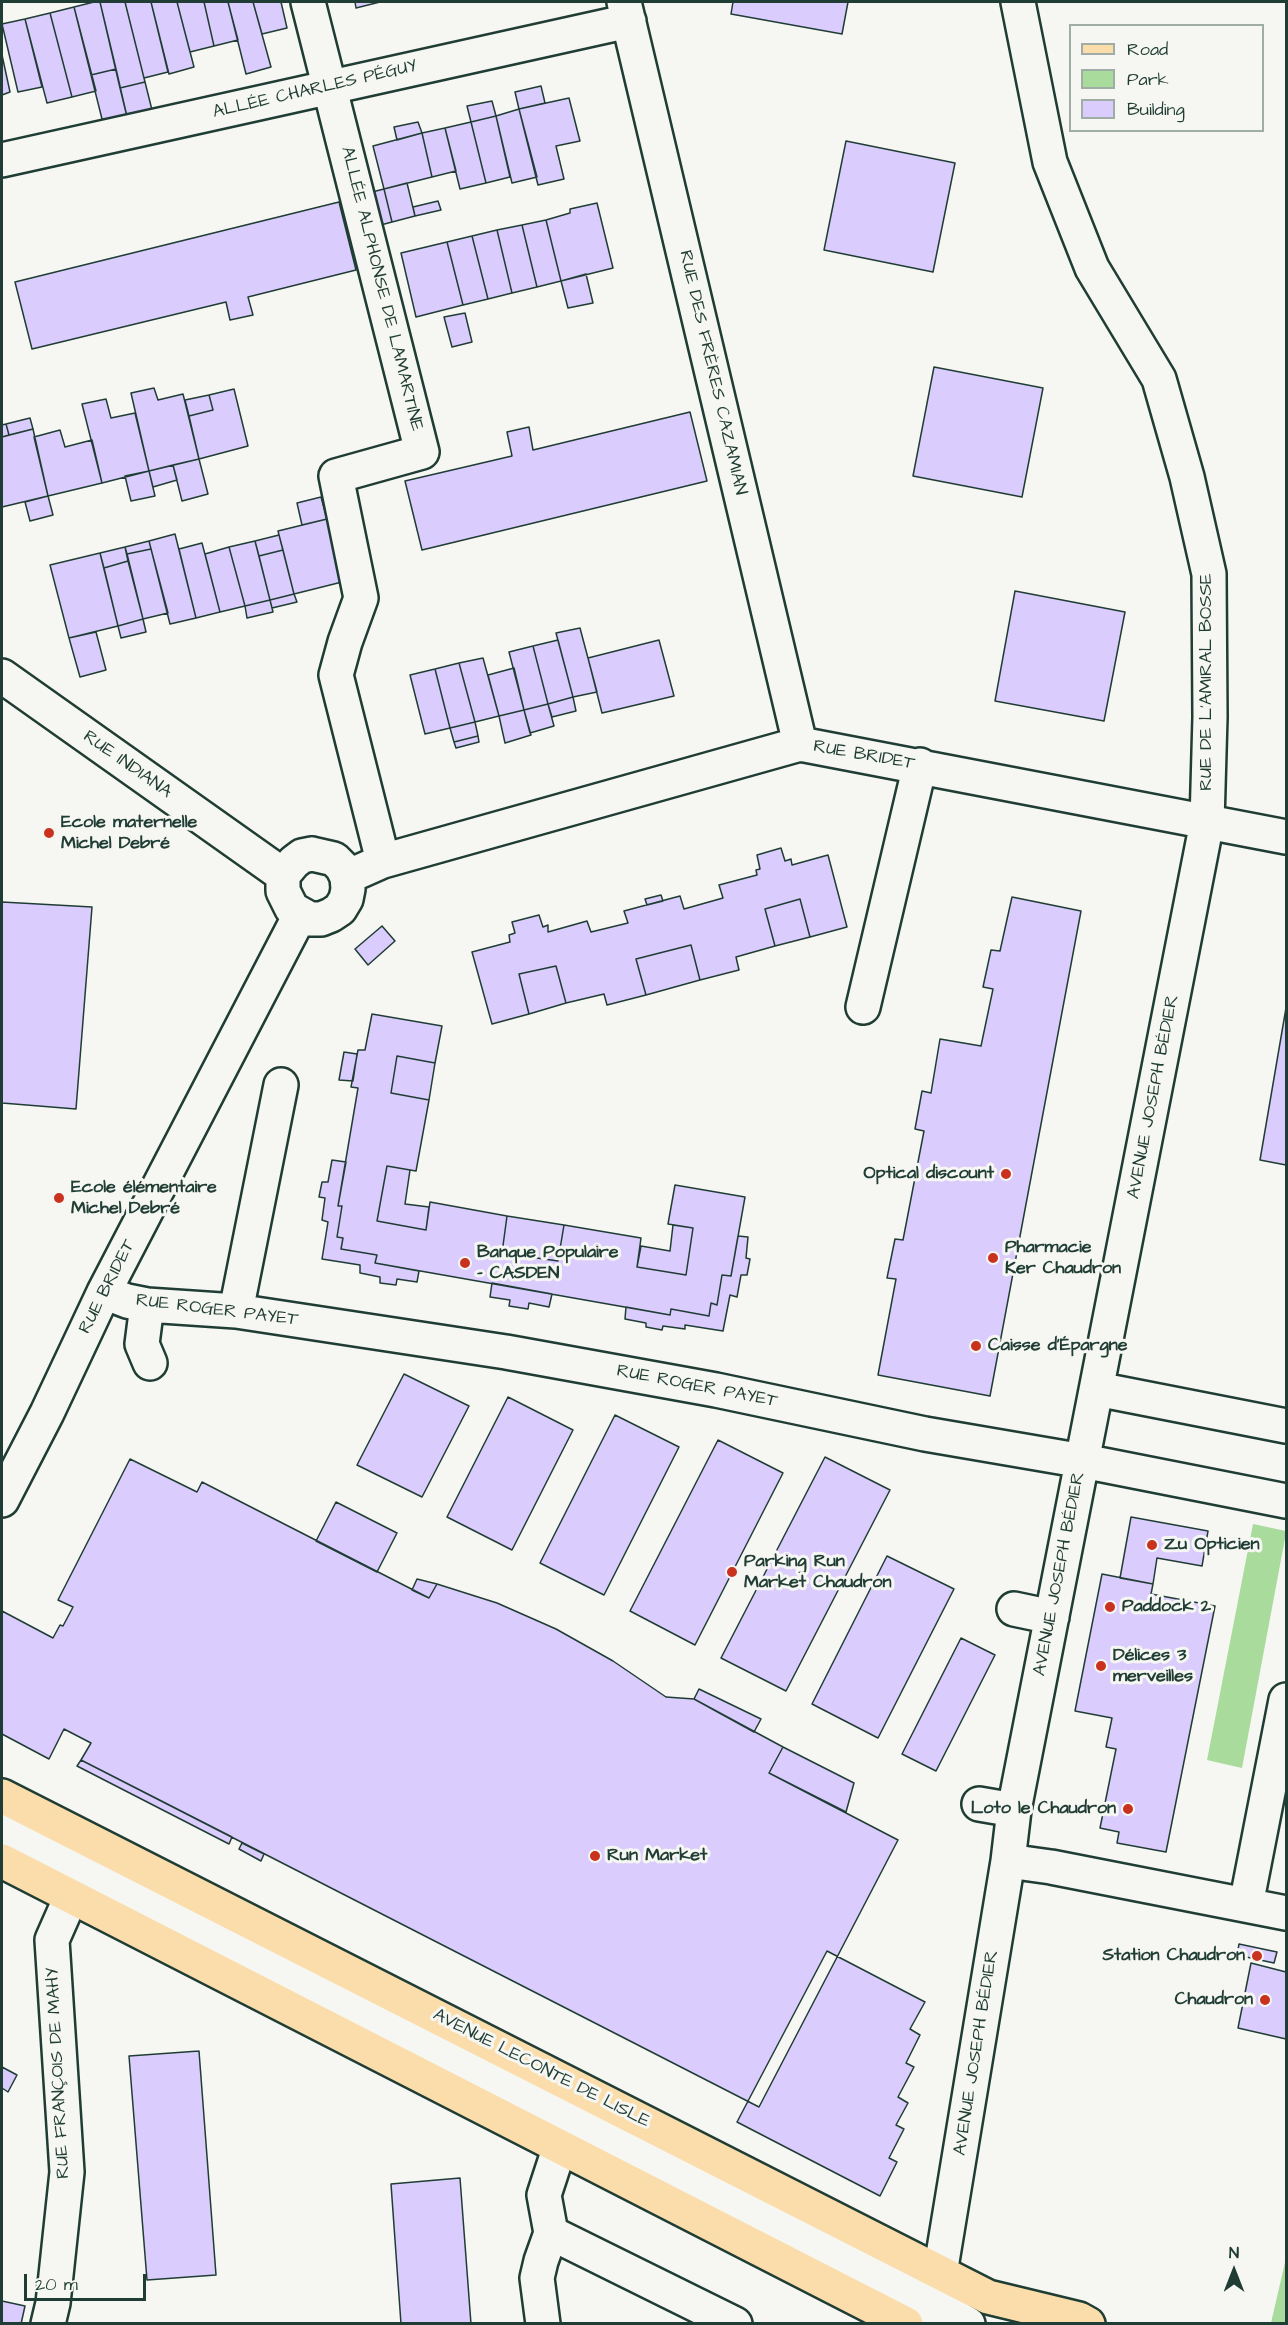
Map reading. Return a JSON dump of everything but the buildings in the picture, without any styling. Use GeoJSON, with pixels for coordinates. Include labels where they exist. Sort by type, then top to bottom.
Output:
{"type":"FeatureCollection","features":[{"type":"Feature","properties":{"kind":"main road","name":"AVENUE LECONTE DE LISLE"},"geometry":{"type":"LineString","coordinates":[[2,1796],[988,2297],[1079,2319],[1088,2324]]}},
{"type":"Feature","properties":{"kind":"main road"},"geometry":{"type":"LineString","coordinates":[[2,1861],[906,2324]]}},
{"type":"Feature","properties":{"kind":"street","name":"ALLÉE ALPHONSE DE LAMARTINE"},"geometry":{"type":"LineString","coordinates":[[308,2],[422,452],[336,477],[362,598],[345,642],[336,675],[384,861]]}},
{"type":"Feature","properties":{"kind":"street","name":"RUE DE L'AMIRAL BOSSE"},"geometry":{"type":"LineString","coordinates":[[1018,2],[1050,162],[1092,268],[1159,380],[1187,477],[1209,574],[1210,717],[1207,822]]}},
{"type":"Feature","properties":{"kind":"street","name":"ALLÉE CHARLES PÉGUY"},"geometry":{"type":"LineString","coordinates":[[2,160],[329,87],[626,11]]}},
{"type":"Feature","properties":{"kind":"street","name":"RUE DES FRÈRES CAZAMIAN"},"geometry":{"type":"LineString","coordinates":[[626,11],[800,744]]}},
{"type":"Feature","properties":{"kind":"street","name":"RUE INDIANA"},"geometry":{"type":"LineString","coordinates":[[2,676],[283,874]]}},
{"type":"Feature","properties":{"kind":"street","name":"RUE BRIDET"},"geometry":{"type":"LineString","coordinates":[[347,877],[384,861],[800,744],[920,765],[1287,837]]}},
{"type":"Feature","properties":{"kind":"street"},"geometry":{"type":"LineString","coordinates":[[862,1007],[920,765]]}},
{"type":"Feature","properties":{"kind":"street","name":"AVENUE JOSEPH BÉDIER"},"geometry":{"type":"LineString","coordinates":[[927,2314],[941,2272],[1008,1861],[1014,1810],[1207,822]]}},
{"type":"Feature","properties":{"kind":"street"},"geometry":{"type":"LineString","coordinates":[[312,854],[334,859],[342,867],[347,877],[346,899],[340,909],[321,919],[310,919],[300,915],[286,901],[283,891],[283,874],[302,856],[312,854]]}},
{"type":"Feature","properties":{"kind":"street","name":"RUE BRIDET"},"geometry":{"type":"LineString","coordinates":[[2,1500],[47,1413],[104,1292],[300,915]]}},
{"type":"Feature","properties":{"kind":"street"},"geometry":{"type":"LineString","coordinates":[[236,1311],[281,1085]]}},
{"type":"Feature","properties":{"kind":"street","name":"RUE ROGER PAYET"},"geometry":{"type":"LineString","coordinates":[[104,1292],[127,1301],[147,1305],[236,1311],[394,1345],[610,1383],[923,1444],[1083,1461],[1287,1501]]}},
{"type":"Feature","properties":{"kind":"street"},"geometry":{"type":"LineString","coordinates":[[147,1305],[142,1344],[150,1363]]}},
{"type":"Feature","properties":{"kind":"street"},"geometry":{"type":"LineString","coordinates":[[1097,1389],[1287,1426]]}},
{"type":"Feature","properties":{"kind":"street"},"geometry":{"type":"LineString","coordinates":[[1014,1609],[1052,1617]]}},
{"type":"Feature","properties":{"kind":"street"},"geometry":{"type":"LineString","coordinates":[[1246,1905],[1287,1700]]}},
{"type":"Feature","properties":{"kind":"street"},"geometry":{"type":"LineString","coordinates":[[980,1804],[1014,1810]]}},
{"type":"Feature","properties":{"kind":"street","name":"AVENUE LECONTE DE LISLE"},"geometry":{"type":"LineString","coordinates":[[2,1830],[927,2314],[968,2324]]}},
{"type":"Feature","properties":{"kind":"street"},"geometry":{"type":"LineString","coordinates":[[1008,1861],[1287,1913]]}},
{"type":"Feature","properties":{"kind":"street","name":"RUE FRANÇOIS DE MAHY"},"geometry":{"type":"LineString","coordinates":[[48,2324],[53,2303],[67,2172],[52,1940],[71,1897]]}},
{"type":"Feature","properties":{"kind":"street"},"geometry":{"type":"LineString","coordinates":[[543,2324],[537,2278],[551,2233],[544,2195],[560,2146]]}},
{"type":"Feature","properties":{"kind":"street"},"geometry":{"type":"LineString","coordinates":[[551,2233],[735,2324]]}},
{"type":"Feature","properties":{"kind":"green space"},"geometry":{"type":"Polygon","coordinates":[[[1253,1524],[1286,1531],[1286,1533],[1242,1768],[1207,1760],[1253,1524]]]}},
{"type":"Feature","properties":{"kind":"green space"},"geometry":{"type":"Polygon","coordinates":[[[1286,2258],[1286,2323],[1271,2323],[1286,2258]]]}},
{"type":"Feature","properties":{"kind":"place","name":"Ecole maternelle Michel Debré"},"geometry":{"type":"Point","coordinates":[49,833]}},
{"type":"Feature","properties":{"kind":"place","name":"Optical discount"},"geometry":{"type":"Point","coordinates":[1006,1174]}},
{"type":"Feature","properties":{"kind":"place","name":"Ecole élémentaire Michel Debré"},"geometry":{"type":"Point","coordinates":[59,1198]}},
{"type":"Feature","properties":{"kind":"place","name":"Pharmacie Ker Chaudron"},"geometry":{"type":"Point","coordinates":[993,1258]}},
{"type":"Feature","properties":{"kind":"place","name":"Banque Populaire - CASDEN"},"geometry":{"type":"Point","coordinates":[465,1263]}},
{"type":"Feature","properties":{"kind":"place","name":"Caisse d'Épargne"},"geometry":{"type":"Point","coordinates":[976,1346]}},
{"type":"Feature","properties":{"kind":"place","name":"Zu Opticien"},"geometry":{"type":"Point","coordinates":[1152,1545]}},
{"type":"Feature","properties":{"kind":"place","name":"Parking Run Market Chaudron"},"geometry":{"type":"Point","coordinates":[732,1572]}},
{"type":"Feature","properties":{"kind":"place","name":"Paddock 2"},"geometry":{"type":"Point","coordinates":[1110,1607]}},
{"type":"Feature","properties":{"kind":"place","name":"Délices 3 merveilles"},"geometry":{"type":"Point","coordinates":[1101,1666]}},
{"type":"Feature","properties":{"kind":"place","name":"Loto le Chaudron"},"geometry":{"type":"Point","coordinates":[1128,1809]}},
{"type":"Feature","properties":{"kind":"place","name":"Run Market"},"geometry":{"type":"Point","coordinates":[595,1856]}},
{"type":"Feature","properties":{"kind":"place","name":"Station Chaudron"},"geometry":{"type":"Point","coordinates":[1257,1956]}},
{"type":"Feature","properties":{"kind":"place","name":"Chaudron"},"geometry":{"type":"Point","coordinates":[1265,2000]}}]}
